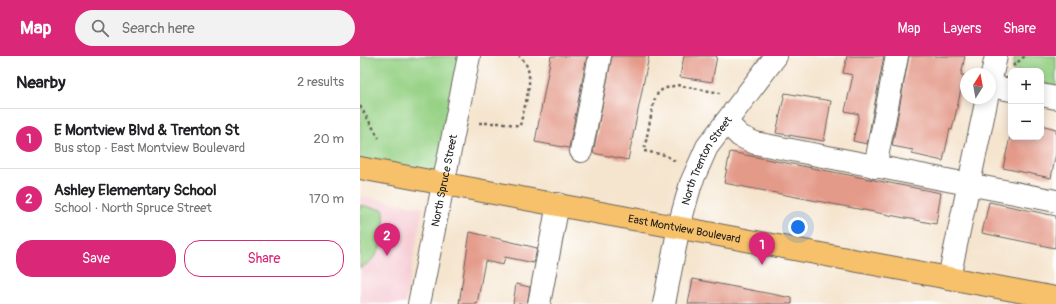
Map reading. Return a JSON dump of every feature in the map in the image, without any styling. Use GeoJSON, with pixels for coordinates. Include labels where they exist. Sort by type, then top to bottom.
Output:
{"type":"FeatureCollection","features":[{"type":"Feature","properties":{"kind":"main road","name":"East Montview Boulevard"},"geometry":{"type":"LineString","coordinates":[[360,168],[679,226],[1056,298]]}},
{"type":"Feature","properties":{"kind":"street","name":"North Spruce Street"},"geometry":{"type":"LineString","coordinates":[[419,304],[468,56]]}},
{"type":"Feature","properties":{"kind":"street"},"geometry":{"type":"LineString","coordinates":[[580,152],[600,56]]}},
{"type":"Feature","properties":{"kind":"street"},"geometry":{"type":"LineString","coordinates":[[875,167],[896,56]]}},
{"type":"Feature","properties":{"kind":"street","name":"North Trenton Street"},"geometry":{"type":"LineString","coordinates":[[664,304],[679,226],[691,183],[707,147],[769,59]]}},
{"type":"Feature","properties":{"kind":"street"},"geometry":{"type":"LineString","coordinates":[[996,74],[1003,62]]}},
{"type":"Feature","properties":{"kind":"street"},"geometry":{"type":"LineString","coordinates":[[996,86],[1008,89]]}},
{"type":"Feature","properties":{"kind":"street"},"geometry":{"type":"LineString","coordinates":[[1044,96],[1056,98]]}},
{"type":"Feature","properties":{"kind":"street"},"geometry":{"type":"LineString","coordinates":[[949,278],[986,104]]}},
{"type":"Feature","properties":{"kind":"street"},"geometry":{"type":"LineString","coordinates":[[726,122],[740,136],[755,143],[1056,202]]}},
{"type":"Feature","properties":{"kind":"street"},"geometry":{"type":"LineString","coordinates":[[539,304],[558,204]]}},
{"type":"Feature","properties":{"kind":"path"},"geometry":{"type":"LineString","coordinates":[[479,123],[504,123],[520,126],[530,77],[524,60],[519,56]]}},
{"type":"Feature","properties":{"kind":"path"},"geometry":{"type":"LineString","coordinates":[[1003,62],[1025,56]]}},
{"type":"Feature","properties":{"kind":"path"},"geometry":{"type":"LineString","coordinates":[[675,160],[665,155],[644,151],[654,101],[658,93],[677,85],[720,93]]}},
{"type":"Feature","properties":{"kind":"path"},"geometry":{"type":"LineString","coordinates":[[360,106],[379,138]]}},
{"type":"Feature","properties":{"kind":"shaded area"},"geometry":{"type":"Polygon","coordinates":[[[360,196],[423,208],[405,304],[360,304],[360,196]]]}},
{"type":"Feature","properties":{"kind":"green space"},"geometry":{"type":"Polygon","coordinates":[[[360,56],[469,56],[442,183],[360,168],[360,56]]]}},
{"type":"Feature","properties":{"kind":"green space"},"geometry":{"type":"Polygon","coordinates":[[[1015,56],[1056,56],[1056,86],[1044,84],[1044,68],[1013,68],[1015,56]]]}},
{"type":"Feature","properties":{"kind":"green space"},"geometry":{"type":"Polygon","coordinates":[[[360,205],[384,210],[384,227],[381,244],[374,258],[360,268],[360,205]]]}},
{"type":"Feature","properties":{"kind":"building"},"geometry":{"type":"Polygon","coordinates":[[[551,56],[587,56],[569,148],[535,142],[551,56]]]}},
{"type":"Feature","properties":{"kind":"building"},"geometry":{"type":"Polygon","coordinates":[[[612,56],[649,56],[628,160],[593,153],[612,56]]]}},
{"type":"Feature","properties":{"kind":"building"},"geometry":{"type":"Polygon","coordinates":[[[684,56],[717,56],[712,82],[680,77],[684,56]]]}},
{"type":"Feature","properties":{"kind":"building"},"geometry":{"type":"Polygon","coordinates":[[[847,56],[884,56],[867,144],[853,141],[859,114],[845,111],[853,75],[843,73],[847,56]]]}},
{"type":"Feature","properties":{"kind":"building"},"geometry":{"type":"Polygon","coordinates":[[[909,56],[965,56],[962,68],[960,68],[960,93],[943,161],[912,154],[913,150],[892,146],[909,56]]]}},
{"type":"Feature","properties":{"kind":"building"},"geometry":{"type":"Polygon","coordinates":[[[785,93],[831,101],[824,141],[776,133],[785,93]]]}},
{"type":"Feature","properties":{"kind":"building"},"geometry":{"type":"Polygon","coordinates":[[[1044,126],[1056,129],[1056,153],[1051,178],[1003,168],[1009,140],[1044,140],[1044,126]]]}},
{"type":"Feature","properties":{"kind":"building"},"geometry":{"type":"Polygon","coordinates":[[[730,152],[941,193],[936,224],[724,183],[730,152]]]}},
{"type":"Feature","properties":{"kind":"building"},"geometry":{"type":"Polygon","coordinates":[[[989,202],[1056,216],[1055,248],[982,233],[989,202]]]}},
{"type":"Feature","properties":{"kind":"building"},"geometry":{"type":"Polygon","coordinates":[[[470,232],[537,248],[534,263],[505,257],[503,265],[485,261],[477,304],[459,304],[470,232]]]}},
{"type":"Feature","properties":{"kind":"building"},"geometry":{"type":"Polygon","coordinates":[[[693,279],[792,298],[792,304],[688,304],[693,279]]]}},
{"type":"Feature","properties":{"kind":"building"},"geometry":{"type":"Polygon","coordinates":[[[516,284],[530,287],[527,304],[513,304],[516,284]]]}},
{"type":"Feature","properties":{"kind":"place","name":"Ashley Elementary School"},"geometry":{"type":"Point","coordinates":[387,256]}},
{"type":"Feature","properties":{"kind":"place","name":"E Montview Blvd & Trenton St"},"geometry":{"type":"Point","coordinates":[762,265]}}]}
